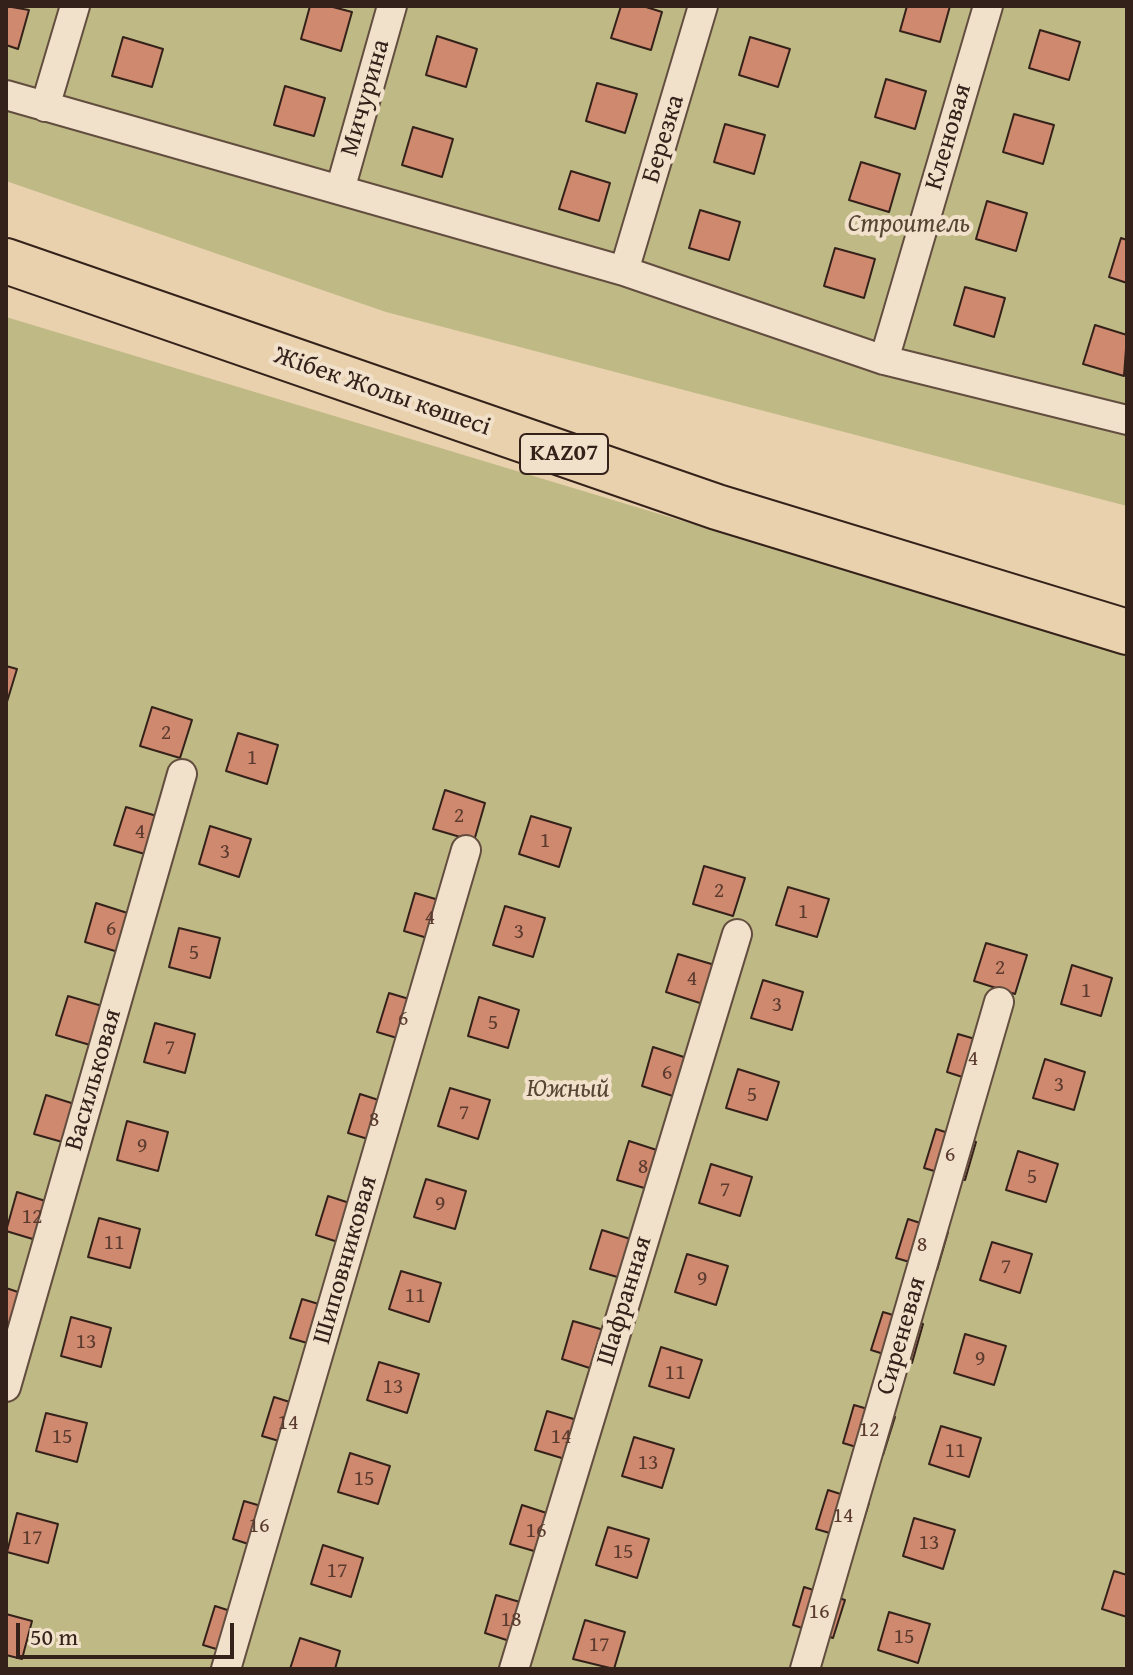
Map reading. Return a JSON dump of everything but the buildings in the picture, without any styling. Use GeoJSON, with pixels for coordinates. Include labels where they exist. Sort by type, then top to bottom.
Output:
{"type":"FeatureCollection","features":[{"type":"Feature","properties":{"kind":"highway","name":"Жібек Жолы көшесі"},"geometry":{"type":"LineString","coordinates":[[6,261],[717,507],[1127,632]]}},
{"type":"Feature","properties":{"kind":"street"},"geometry":{"type":"LineString","coordinates":[[45,107],[75,6]]}},
{"type":"Feature","properties":{"kind":"street","name":"Мичурина"},"geometry":{"type":"LineString","coordinates":[[340,190],[392,6]]}},
{"type":"Feature","properties":{"kind":"street","name":"Березка"},"geometry":{"type":"LineString","coordinates":[[624,271],[703,6]]}},
{"type":"Feature","properties":{"kind":"street","name":"Кленовая"},"geometry":{"type":"LineString","coordinates":[[884,360],[988,6]]}},
{"type":"Feature","properties":{"kind":"street"},"geometry":{"type":"LineString","coordinates":[[6,95],[624,271],[884,360],[1127,420]]}},
{"type":"Feature","properties":{"kind":"street","name":"Васильковая"},"geometry":{"type":"LineString","coordinates":[[6,1387],[182,774]]}},
{"type":"Feature","properties":{"kind":"street","name":"Шиповниковая"},"geometry":{"type":"LineString","coordinates":[[226,1669],[466,850]]}},
{"type":"Feature","properties":{"kind":"street","name":"Шафранная"},"geometry":{"type":"LineString","coordinates":[[514,1669],[737,934]]}},
{"type":"Feature","properties":{"kind":"street","name":"Сиреневая"},"geometry":{"type":"LineString","coordinates":[[805,1669],[999,1002]]}},
{"type":"Feature","properties":{"kind":"green space","name":"Строитель"},"geometry":{"type":"Polygon","coordinates":[[[6,6],[1127,6],[1127,506],[386,312],[6,181],[6,6]]]}},
{"type":"Feature","properties":{"kind":"green space","name":"Южный"},"geometry":{"type":"Polygon","coordinates":[[[6,317],[1127,655],[1127,1669],[6,1669],[6,317]]]}}]}
